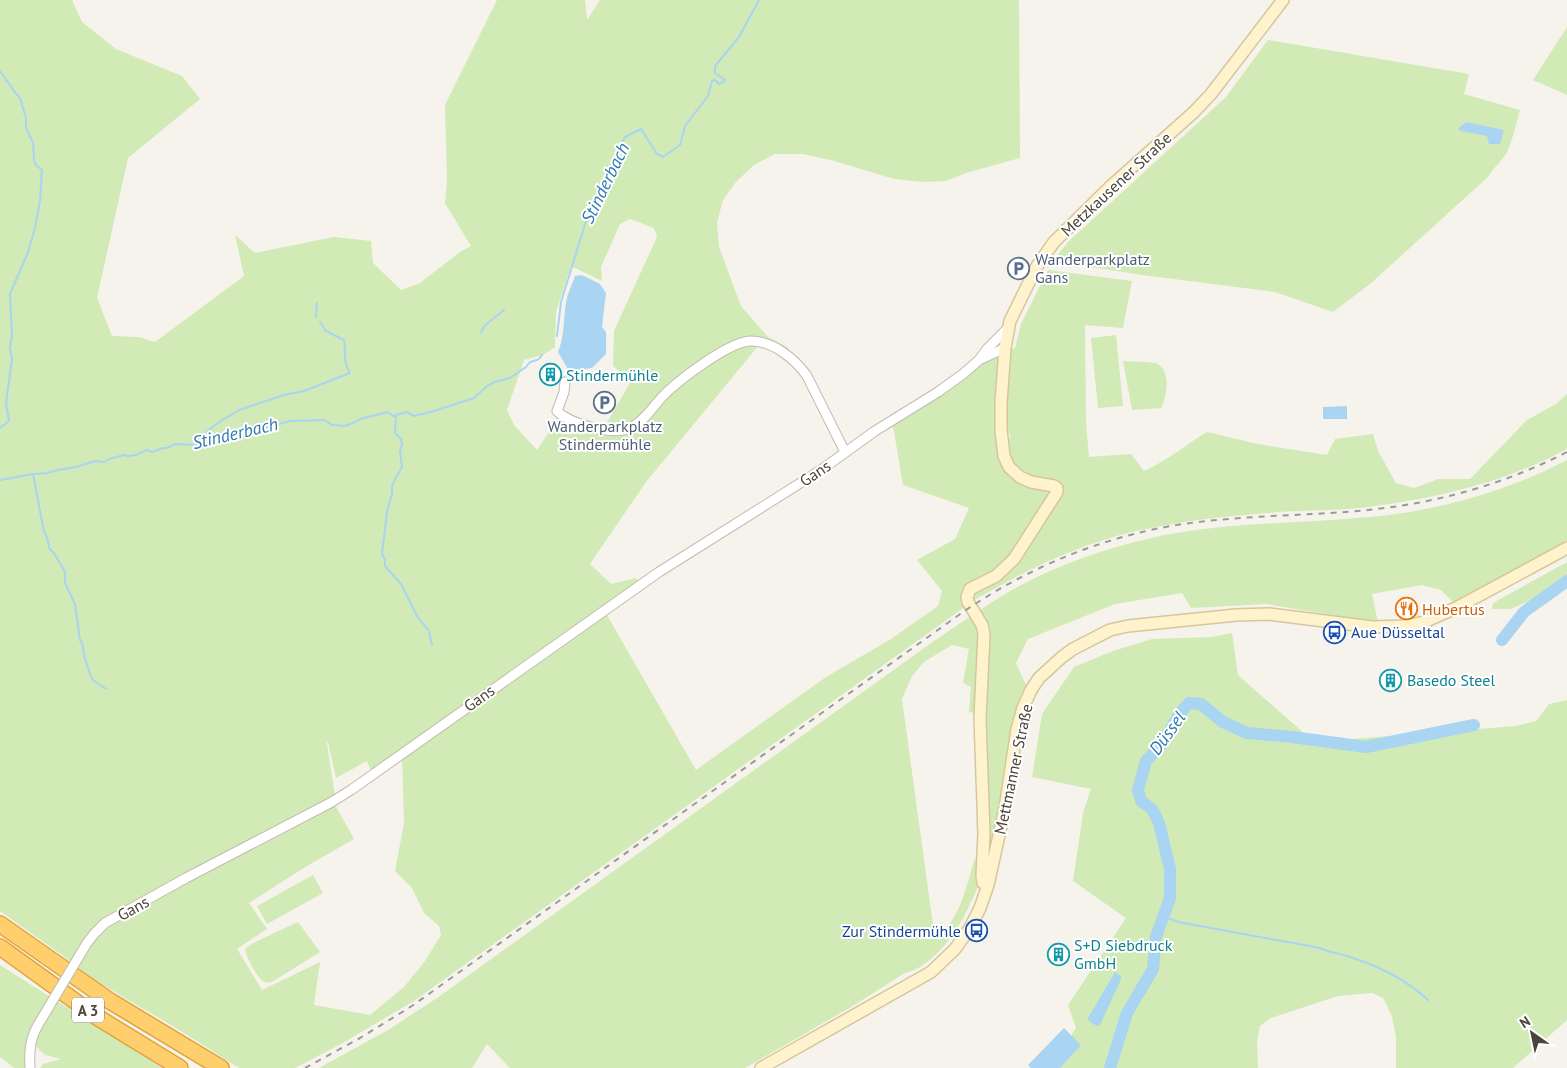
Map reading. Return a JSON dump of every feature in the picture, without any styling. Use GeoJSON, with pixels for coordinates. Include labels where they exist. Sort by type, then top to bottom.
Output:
{"type":"FeatureCollection","features":[{"type":"Feature","properties":{"kind":"highway","name":"A 3"},"geometry":{"type":"LineString","coordinates":[[0,924],[110,1001],[221,1068]]}},
{"type":"Feature","properties":{"kind":"highway","name":"A 3"},"geometry":{"type":"LineString","coordinates":[[0,947],[97,1017],[180,1068]]}},
{"type":"Feature","properties":{"kind":"main road","name":"Metzkausener Straße"},"geometry":{"type":"LineString","coordinates":[[988,885],[983,883],[982,876],[984,834],[980,718],[984,634],[982,625],[967,597],[970,589],[996,576],[1010,563],[1057,492],[1057,488],[1054,486],[1031,482],[1020,477],[1009,467],[1004,456],[1001,430],[1005,348],[1010,321],[1033,273],[1054,242],[1205,100],[1283,0]]}},
{"type":"Feature","properties":{"kind":"main road","name":"Mettmanner Straße"},"geometry":{"type":"LineString","coordinates":[[762,1068],[931,972],[956,949],[980,908],[988,885],[1005,808],[1023,708],[1039,678],[1062,657],[1110,630],[1128,626],[1236,616],[1269,614],[1372,627],[1406,626],[1424,622],[1456,608],[1567,548]]}},
{"type":"Feature","properties":{"kind":"street","name":"Gans"},"geometry":{"type":"LineString","coordinates":[[30,1068],[30,1044],[34,1032],[88,943],[105,923],[351,790],[659,572],[822,470],[875,431],[938,392],[979,360],[1008,328]]}},
{"type":"Feature","properties":{"kind":"street"},"geometry":{"type":"LineString","coordinates":[[565,382],[564,392],[557,411],[561,416],[574,422],[606,431],[625,431],[638,423],[668,391],[700,366],[737,344],[750,341],[759,342],[781,351],[802,368],[845,452]]}},
{"type":"Feature","properties":{"kind":"street","name":"Gans"},"geometry":{"type":"LineString","coordinates":[[979,360],[1005,348]]}},
{"type":"Feature","properties":{"kind":"green space"},"geometry":{"type":"Polygon","coordinates":[[[0,0],[72,0],[82,22],[116,49],[182,76],[200,99],[128,158],[97,298],[112,336],[139,337],[155,342],[244,276],[235,235],[255,253],[334,237],[371,241],[373,263],[401,290],[420,283],[460,252],[471,246],[445,203],[447,180],[445,105],[497,0],[585,0],[587,20],[600,0],[1019,0],[1020,158],[966,173],[946,181],[924,182],[894,179],[831,160],[802,154],[775,154],[754,165],[736,182],[723,200],[717,222],[719,247],[741,306],[768,337],[787,347],[792,355],[762,337],[754,337],[716,353],[675,379],[649,405],[636,422],[626,426],[604,428],[631,381],[613,366],[614,331],[657,237],[654,228],[630,219],[620,224],[601,267],[602,281],[571,266],[556,312],[555,347],[543,355],[524,360],[507,410],[514,425],[537,450],[557,420],[608,436],[629,432],[678,387],[716,358],[730,351],[759,345],[646,482],[590,564],[611,584],[636,578],[638,581],[610,603],[607,615],[696,770],[826,677],[891,639],[938,606],[942,591],[917,560],[955,539],[969,508],[903,485],[893,426],[968,376],[983,363],[999,357],[995,413],[1000,443],[1011,437],[1005,427],[1008,349],[1015,348],[1021,324],[1048,270],[1132,281],[1123,328],[1085,325],[1086,422],[1089,457],[1131,454],[1144,471],[1160,463],[1207,432],[1258,444],[1327,455],[1335,439],[1373,434],[1378,451],[1396,483],[1414,488],[1438,479],[1470,479],[1527,420],[1556,404],[1567,394],[1567,449],[1544,461],[1496,479],[1420,499],[1369,507],[1242,515],[1151,528],[1127,533],[1081,548],[1015,577],[973,601],[414,1001],[341,1044],[295,1068],[239,1068],[96,981],[0,911],[0,0]],[[328,742],[335,796],[334,803],[354,839],[249,903],[267,929],[237,949],[262,990],[320,962],[314,1005],[370,1015],[404,987],[425,961],[441,935],[439,926],[424,913],[412,888],[395,871],[404,823],[402,757],[371,771],[367,761],[336,778],[328,742]]]}},
{"type":"Feature","properties":{"kind":"green space"},"geometry":{"type":"Polygon","coordinates":[[[1567,27],[1567,95],[1533,80],[1567,27]]]}},
{"type":"Feature","properties":{"kind":"green space"},"geometry":{"type":"Polygon","coordinates":[[[1268,40],[1469,74],[1464,94],[1520,110],[1507,152],[1488,177],[1370,284],[1333,312],[1275,292],[1142,275],[1053,261],[1068,242],[1226,97],[1268,40]]]}},
{"type":"Feature","properties":{"kind":"green space"},"geometry":{"type":"Polygon","coordinates":[[[1116,335],[1123,406],[1098,408],[1091,338],[1116,335]]]}},
{"type":"Feature","properties":{"kind":"green space"},"geometry":{"type":"Polygon","coordinates":[[[1123,361],[1151,362],[1160,366],[1164,371],[1167,383],[1161,408],[1132,410],[1123,361]]]}},
{"type":"Feature","properties":{"kind":"green space"},"geometry":{"type":"Polygon","coordinates":[[[1567,460],[1567,542],[1454,603],[1441,590],[1422,585],[1372,594],[1378,623],[1266,604],[1191,608],[1182,593],[1115,604],[1028,639],[1016,663],[1026,685],[1017,704],[988,869],[988,771],[985,715],[969,712],[971,687],[963,683],[969,649],[952,645],[924,662],[912,676],[902,699],[935,940],[951,923],[956,913],[975,858],[978,869],[978,884],[975,894],[953,934],[936,955],[926,963],[905,973],[851,1007],[745,1068],[510,1068],[487,1044],[472,1068],[319,1068],[388,1030],[437,998],[934,641],[1000,597],[1054,569],[1112,548],[1178,533],[1232,526],[1369,517],[1445,505],[1520,482],[1567,460]]]}},
{"type":"Feature","properties":{"kind":"green space"},"geometry":{"type":"Polygon","coordinates":[[[1567,562],[1567,584],[1511,609],[1492,609],[1493,603],[1567,562]]]}},
{"type":"Feature","properties":{"kind":"green space"},"geometry":{"type":"Polygon","coordinates":[[[1232,633],[1238,675],[1314,742],[1516,726],[1536,721],[1549,704],[1567,700],[1567,1020],[1513,1068],[1396,1068],[1396,1038],[1392,1016],[1383,998],[1372,993],[1338,996],[1271,1018],[1260,1026],[1257,1041],[1258,1068],[1051,1068],[1076,1028],[1068,1005],[1126,918],[1073,881],[1083,813],[1091,789],[1032,777],[1042,714],[1074,667],[1113,651],[1152,639],[1212,637],[1232,633]]]}},
{"type":"Feature","properties":{"kind":"green space"},"geometry":{"type":"Polygon","coordinates":[[[313,875],[323,893],[267,924],[257,906],[313,875]]]}},
{"type":"Feature","properties":{"kind":"green space"},"geometry":{"type":"Polygon","coordinates":[[[298,922],[320,952],[275,980],[264,982],[255,971],[245,949],[253,943],[298,922]]]}},
{"type":"Feature","properties":{"kind":"green space"},"geometry":{"type":"Polygon","coordinates":[[[0,965],[162,1068],[40,1068],[43,1064],[61,1059],[45,1055],[34,1044],[39,1031],[33,1023],[27,1038],[26,1068],[14,1068],[0,1057],[0,965]]]}},
{"type":"Feature","properties":{"kind":"water"},"geometry":{"type":"Polygon","coordinates":[[[1466,122],[1504,130],[1500,144],[1489,144],[1487,136],[1458,129],[1466,122]]]}},
{"type":"Feature","properties":{"kind":"water"},"geometry":{"type":"Polygon","coordinates":[[[582,275],[600,284],[606,293],[602,327],[606,332],[606,354],[592,368],[569,371],[558,352],[563,334],[567,296],[575,276],[582,275]]]}},
{"type":"Feature","properties":{"kind":"water"},"geometry":{"type":"Polygon","coordinates":[[[1347,406],[1347,419],[1323,419],[1323,407],[1347,406]]]}},
{"type":"Feature","properties":{"kind":"water"},"geometry":{"type":"Polygon","coordinates":[[[1115,972],[1121,976],[1121,979],[1100,1025],[1097,1026],[1089,1021],[1088,1018],[1115,972]]]}},
{"type":"Feature","properties":{"kind":"water"},"geometry":{"type":"Polygon","coordinates":[[[1064,1028],[1081,1045],[1060,1068],[1031,1068],[1028,1065],[1064,1028]]]}},
{"type":"Feature","properties":{"kind":"waterway","name":"Stinderbach"},"geometry":{"type":"LineString","coordinates":[[557,336],[561,302],[590,208],[625,137],[641,129],[657,154],[663,157],[680,145],[685,126],[708,96],[712,81],[715,80],[719,84],[725,81],[715,73],[715,66],[739,37],[759,0]]}},
{"type":"Feature","properties":{"kind":"waterway"},"geometry":{"type":"LineString","coordinates":[[0,71],[20,98],[26,118],[26,127],[33,143],[34,160],[36,165],[42,170],[40,201],[35,228],[28,252],[10,294],[12,335],[10,348],[12,359],[6,403],[9,421],[0,428]]}},
{"type":"Feature","properties":{"kind":"waterway"},"geometry":{"type":"LineString","coordinates":[[316,317],[317,303]]}},
{"type":"Feature","properties":{"kind":"waterway"},"geometry":{"type":"LineString","coordinates":[[481,332],[488,323],[504,310]]}},
{"type":"Feature","properties":{"kind":"waterway"},"geometry":{"type":"LineString","coordinates":[[204,438],[207,431],[239,410],[284,395],[304,391],[350,373],[346,361],[344,340],[326,331],[320,322]]}},
{"type":"Feature","properties":{"kind":"waterway","name":"Stinderbach"},"geometry":{"type":"LineString","coordinates":[[0,480],[47,473],[95,461],[104,462],[124,455],[136,455],[147,450],[152,452],[175,444],[199,445],[204,442],[204,438],[219,439],[241,430],[258,430],[290,421],[324,420],[332,425],[345,426],[360,419],[388,412],[393,416],[406,412],[414,416],[474,398],[487,386],[510,378],[542,355]]}},
{"type":"Feature","properties":{"kind":"waterway"},"geometry":{"type":"LineString","coordinates":[[396,415],[395,433],[401,439],[402,467],[392,487],[382,554],[385,566],[401,584],[417,616],[429,631],[432,645]]}},
{"type":"Feature","properties":{"kind":"waterway"},"geometry":{"type":"LineString","coordinates":[[33,474],[49,548],[65,572],[65,583],[75,604],[80,640],[89,672],[92,679],[106,689]]}},
{"type":"Feature","properties":{"kind":"waterway","name":"Düssel"},"geometry":{"type":"LineString","coordinates":[[1502,640],[1524,612],[1567,581]]}},
{"type":"Feature","properties":{"kind":"waterway","name":"Düssel"},"geometry":{"type":"LineString","coordinates":[[1110,1068],[1127,1013],[1153,969],[1156,937],[1170,898],[1170,869],[1159,823],[1152,809],[1141,801],[1138,790],[1146,761],[1162,744],[1180,713],[1189,703],[1201,704],[1223,722],[1247,733],[1366,747],[1474,725]]}},
{"type":"Feature","properties":{"kind":"waterway"},"geometry":{"type":"LineString","coordinates":[[1163,916],[1178,922],[1320,948],[1346,956],[1391,974],[1428,1000]]}},
{"type":"Feature","properties":{"kind":"railway"},"geometry":{"type":"LineString","coordinates":[[305,1068],[360,1038],[412,1006],[963,612],[1014,581],[1096,545],[1154,529],[1229,519],[1394,507],[1445,497],[1495,483],[1567,452]]}},
{"type":"Feature","properties":{"kind":"place","name":"Wanderparkplatz Gans"},"geometry":{"type":"Point","coordinates":[1019,268]}},
{"type":"Feature","properties":{"kind":"place","name":"Stindermühle"},"geometry":{"type":"Point","coordinates":[550,375]}},
{"type":"Feature","properties":{"kind":"place","name":"Wanderparkplatz Stindermühle"},"geometry":{"type":"Point","coordinates":[605,402]}},
{"type":"Feature","properties":{"kind":"place","name":"Hubertus"},"geometry":{"type":"Point","coordinates":[1406,609]}},
{"type":"Feature","properties":{"kind":"place","name":"Aue Düsseltal"},"geometry":{"type":"Point","coordinates":[1335,632]}},
{"type":"Feature","properties":{"kind":"place","name":"Basedo Steel"},"geometry":{"type":"Point","coordinates":[1391,680]}},
{"type":"Feature","properties":{"kind":"place","name":"Zur Stindermühle"},"geometry":{"type":"Point","coordinates":[977,931]}},
{"type":"Feature","properties":{"kind":"place","name":"S+D Siebdruck GmbH"},"geometry":{"type":"Point","coordinates":[1058,954]}}]}
